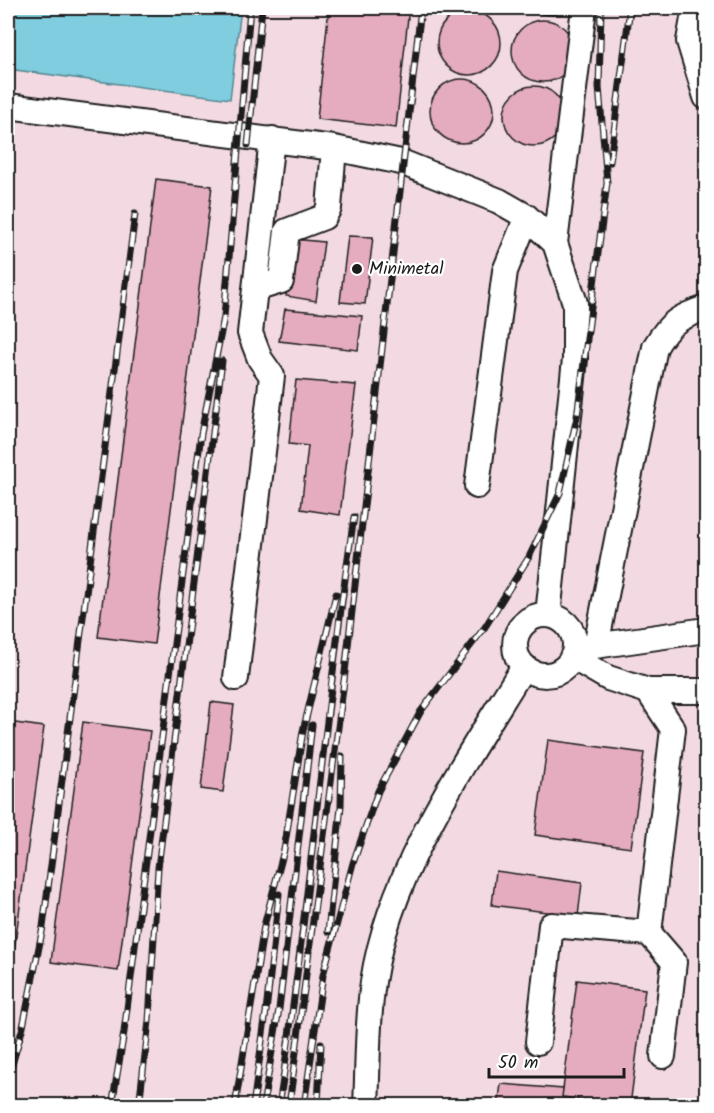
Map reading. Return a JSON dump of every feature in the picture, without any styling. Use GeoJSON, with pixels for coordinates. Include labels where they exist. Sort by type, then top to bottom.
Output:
{"type":"FeatureCollection","features":[{"type":"Feature","properties":{"kind":"lane"},"geometry":{"type":"LineString","coordinates":[[548,615],[575,359],[575,303],[555,243],[584,8]]}},
{"type":"Feature","properties":{"kind":"lane"},"geometry":{"type":"LineString","coordinates":[[695,8],[689,41],[706,97]]}},
{"type":"Feature","properties":{"kind":"lane"},"geometry":{"type":"LineString","coordinates":[[8,106],[334,147],[401,162],[499,201],[527,218],[555,243]]}},
{"type":"Feature","properties":{"kind":"lane"},"geometry":{"type":"LineString","coordinates":[[236,678],[272,376],[260,359],[250,333],[272,139]]}},
{"type":"Feature","properties":{"kind":"lane"},"geometry":{"type":"LineString","coordinates":[[255,289],[281,281],[287,231],[324,217],[329,208],[334,147]]}},
{"type":"Feature","properties":{"kind":"lane"},"geometry":{"type":"LineString","coordinates":[[477,486],[505,271],[527,218]]}},
{"type":"Feature","properties":{"kind":"lane"},"geometry":{"type":"LineString","coordinates":[[581,651],[655,346],[668,326],[686,315],[706,308]]}},
{"type":"Feature","properties":{"kind":"lane"},"geometry":{"type":"LineString","coordinates":[[706,630],[581,651],[559,671],[550,674],[540,674],[524,666],[516,650],[518,632],[531,619],[548,615],[560,619],[568,626],[581,651],[608,678],[648,691],[706,691]]}},
{"type":"Feature","properties":{"kind":"lane"},"geometry":{"type":"LineString","coordinates":[[366,1106],[373,981],[395,899],[449,789],[524,666]]}},
{"type":"Feature","properties":{"kind":"lane"},"geometry":{"type":"LineString","coordinates":[[648,691],[673,729],[649,933]]}},
{"type":"Feature","properties":{"kind":"lane"},"geometry":{"type":"LineString","coordinates":[[538,1042],[551,925],[649,933],[674,962],[663,1056]]}},
{"type":"Feature","properties":{"kind":"lane"},"geometry":{"type":"LineString","coordinates":[[368,1060],[375,1106]]}},
{"type":"Feature","properties":{"kind":"shaded area"},"geometry":{"type":"Polygon","coordinates":[[[241,8],[706,8],[706,1105],[8,1106],[8,69],[230,99],[241,8]]]}},
{"type":"Feature","properties":{"kind":"water"},"geometry":{"type":"Polygon","coordinates":[[[8,8],[241,8],[230,99],[8,69],[8,8]]]}},
{"type":"Feature","properties":{"kind":"building"},"geometry":{"type":"Polygon","coordinates":[[[329,8],[409,8],[396,128],[317,119],[329,8]]]}},
{"type":"Feature","properties":{"kind":"building"},"geometry":{"type":"Polygon","coordinates":[[[530,8],[570,8],[553,15],[541,14],[530,8]]]}},
{"type":"Feature","properties":{"kind":"building"},"geometry":{"type":"Polygon","coordinates":[[[469,11],[481,13],[492,20],[499,31],[501,43],[499,55],[492,66],[481,73],[469,75],[457,73],[446,66],[439,55],[437,43],[439,31],[446,20],[457,13],[469,11]]]}},
{"type":"Feature","properties":{"kind":"building"},"geometry":{"type":"Polygon","coordinates":[[[543,20],[560,25],[565,29],[569,34],[574,51],[569,68],[565,73],[560,77],[543,82],[526,77],[521,73],[517,68],[512,51],[517,34],[521,29],[526,25],[543,20]]]}},
{"type":"Feature","properties":{"kind":"building"},"geometry":{"type":"Polygon","coordinates":[[[462,79],[480,85],[488,93],[494,111],[488,129],[480,137],[462,143],[444,137],[436,129],[430,111],[436,93],[444,85],[462,79]]]}},
{"type":"Feature","properties":{"kind":"building"},"geometry":{"type":"Polygon","coordinates":[[[534,86],[551,91],[559,99],[564,116],[559,133],[551,141],[534,146],[517,141],[509,133],[504,116],[509,99],[517,91],[534,86]]]}},
{"type":"Feature","properties":{"kind":"building"},"geometry":{"type":"Polygon","coordinates":[[[156,179],[212,186],[154,644],[98,637],[156,179]]]}},
{"type":"Feature","properties":{"kind":"building","name":"Minimetal"},"geometry":{"type":"Polygon","coordinates":[[[348,236],[373,237],[365,304],[340,302],[348,236]]]}},
{"type":"Feature","properties":{"kind":"building"},"geometry":{"type":"Polygon","coordinates":[[[293,239],[324,242],[316,301],[286,296],[293,239]]]}},
{"type":"Feature","properties":{"kind":"building"},"geometry":{"type":"Polygon","coordinates":[[[285,309],[362,316],[358,350],[279,341],[285,309]]]}},
{"type":"Feature","properties":{"kind":"building"},"geometry":{"type":"Polygon","coordinates":[[[296,380],[356,385],[340,515],[301,509],[308,446],[289,444],[296,380]]]}},
{"type":"Feature","properties":{"kind":"building"},"geometry":{"type":"Polygon","coordinates":[[[211,702],[234,705],[223,792],[201,789],[211,702]]]}},
{"type":"Feature","properties":{"kind":"building"},"geometry":{"type":"Polygon","coordinates":[[[8,722],[44,727],[8,996],[8,722]]]}},
{"type":"Feature","properties":{"kind":"building"},"geometry":{"type":"Polygon","coordinates":[[[83,722],[150,731],[118,971],[51,962],[83,722]]]}},
{"type":"Feature","properties":{"kind":"building"},"geometry":{"type":"Polygon","coordinates":[[[548,740],[644,753],[631,848],[535,835],[548,740]]]}},
{"type":"Feature","properties":{"kind":"building"},"geometry":{"type":"Polygon","coordinates":[[[496,871],[582,883],[578,916],[492,905],[496,871]]]}},
{"type":"Feature","properties":{"kind":"building"},"geometry":{"type":"Polygon","coordinates":[[[577,980],[645,989],[630,1106],[562,1097],[577,980]]]}},
{"type":"Feature","properties":{"kind":"building"},"geometry":{"type":"Polygon","coordinates":[[[501,1084],[563,1089],[562,1097],[577,1099],[576,1106],[498,1106],[501,1084]]]}},
{"type":"Feature","properties":{"kind":"railway"},"geometry":{"type":"LineString","coordinates":[[112,1106],[124,1032],[201,434],[224,317],[250,8]]}},
{"type":"Feature","properties":{"kind":"railway"},"geometry":{"type":"LineString","coordinates":[[248,145],[262,8]]}},
{"type":"Feature","properties":{"kind":"railway"},"geometry":{"type":"LineString","coordinates":[[289,1106],[344,681],[421,8]]}},
{"type":"Feature","properties":{"kind":"railway"},"geometry":{"type":"LineString","coordinates":[[304,1106],[323,975],[353,863],[378,791],[421,711],[485,627],[529,557],[560,493],[577,417],[607,183],[599,87],[601,8]]}},
{"type":"Feature","properties":{"kind":"railway"},"geometry":{"type":"LineString","coordinates":[[610,162],[630,8]]}},
{"type":"Feature","properties":{"kind":"railway"},"geometry":{"type":"LineString","coordinates":[[8,1078],[23,1027],[43,927],[135,214]]}},
{"type":"Feature","properties":{"kind":"railway"},"geometry":{"type":"LineString","coordinates":[[139,1106],[149,1021],[158,868],[222,361]]}},
{"type":"Feature","properties":{"kind":"railway"},"geometry":{"type":"LineString","coordinates":[[279,1106],[354,517]]}},
{"type":"Feature","properties":{"kind":"railway"},"geometry":{"type":"LineString","coordinates":[[235,1106],[264,926],[284,850],[303,731],[336,594]]}},
{"type":"Feature","properties":{"kind":"railway"},"geometry":{"type":"LineString","coordinates":[[263,1106],[279,1009],[312,725]]}},
{"type":"Feature","properties":{"kind":"railway"},"geometry":{"type":"LineString","coordinates":[[328,932],[341,806],[342,756]]}},
{"type":"Feature","properties":{"kind":"railway"},"geometry":{"type":"LineString","coordinates":[[253,1106],[279,894]]}},
{"type":"Feature","properties":{"kind":"railway"},"geometry":{"type":"LineString","coordinates":[[318,1106],[321,1043]]}},
{"type":"Feature","properties":{"kind":"place","name":"Minimetal"},"geometry":{"type":"Point","coordinates":[357,269]}}]}
